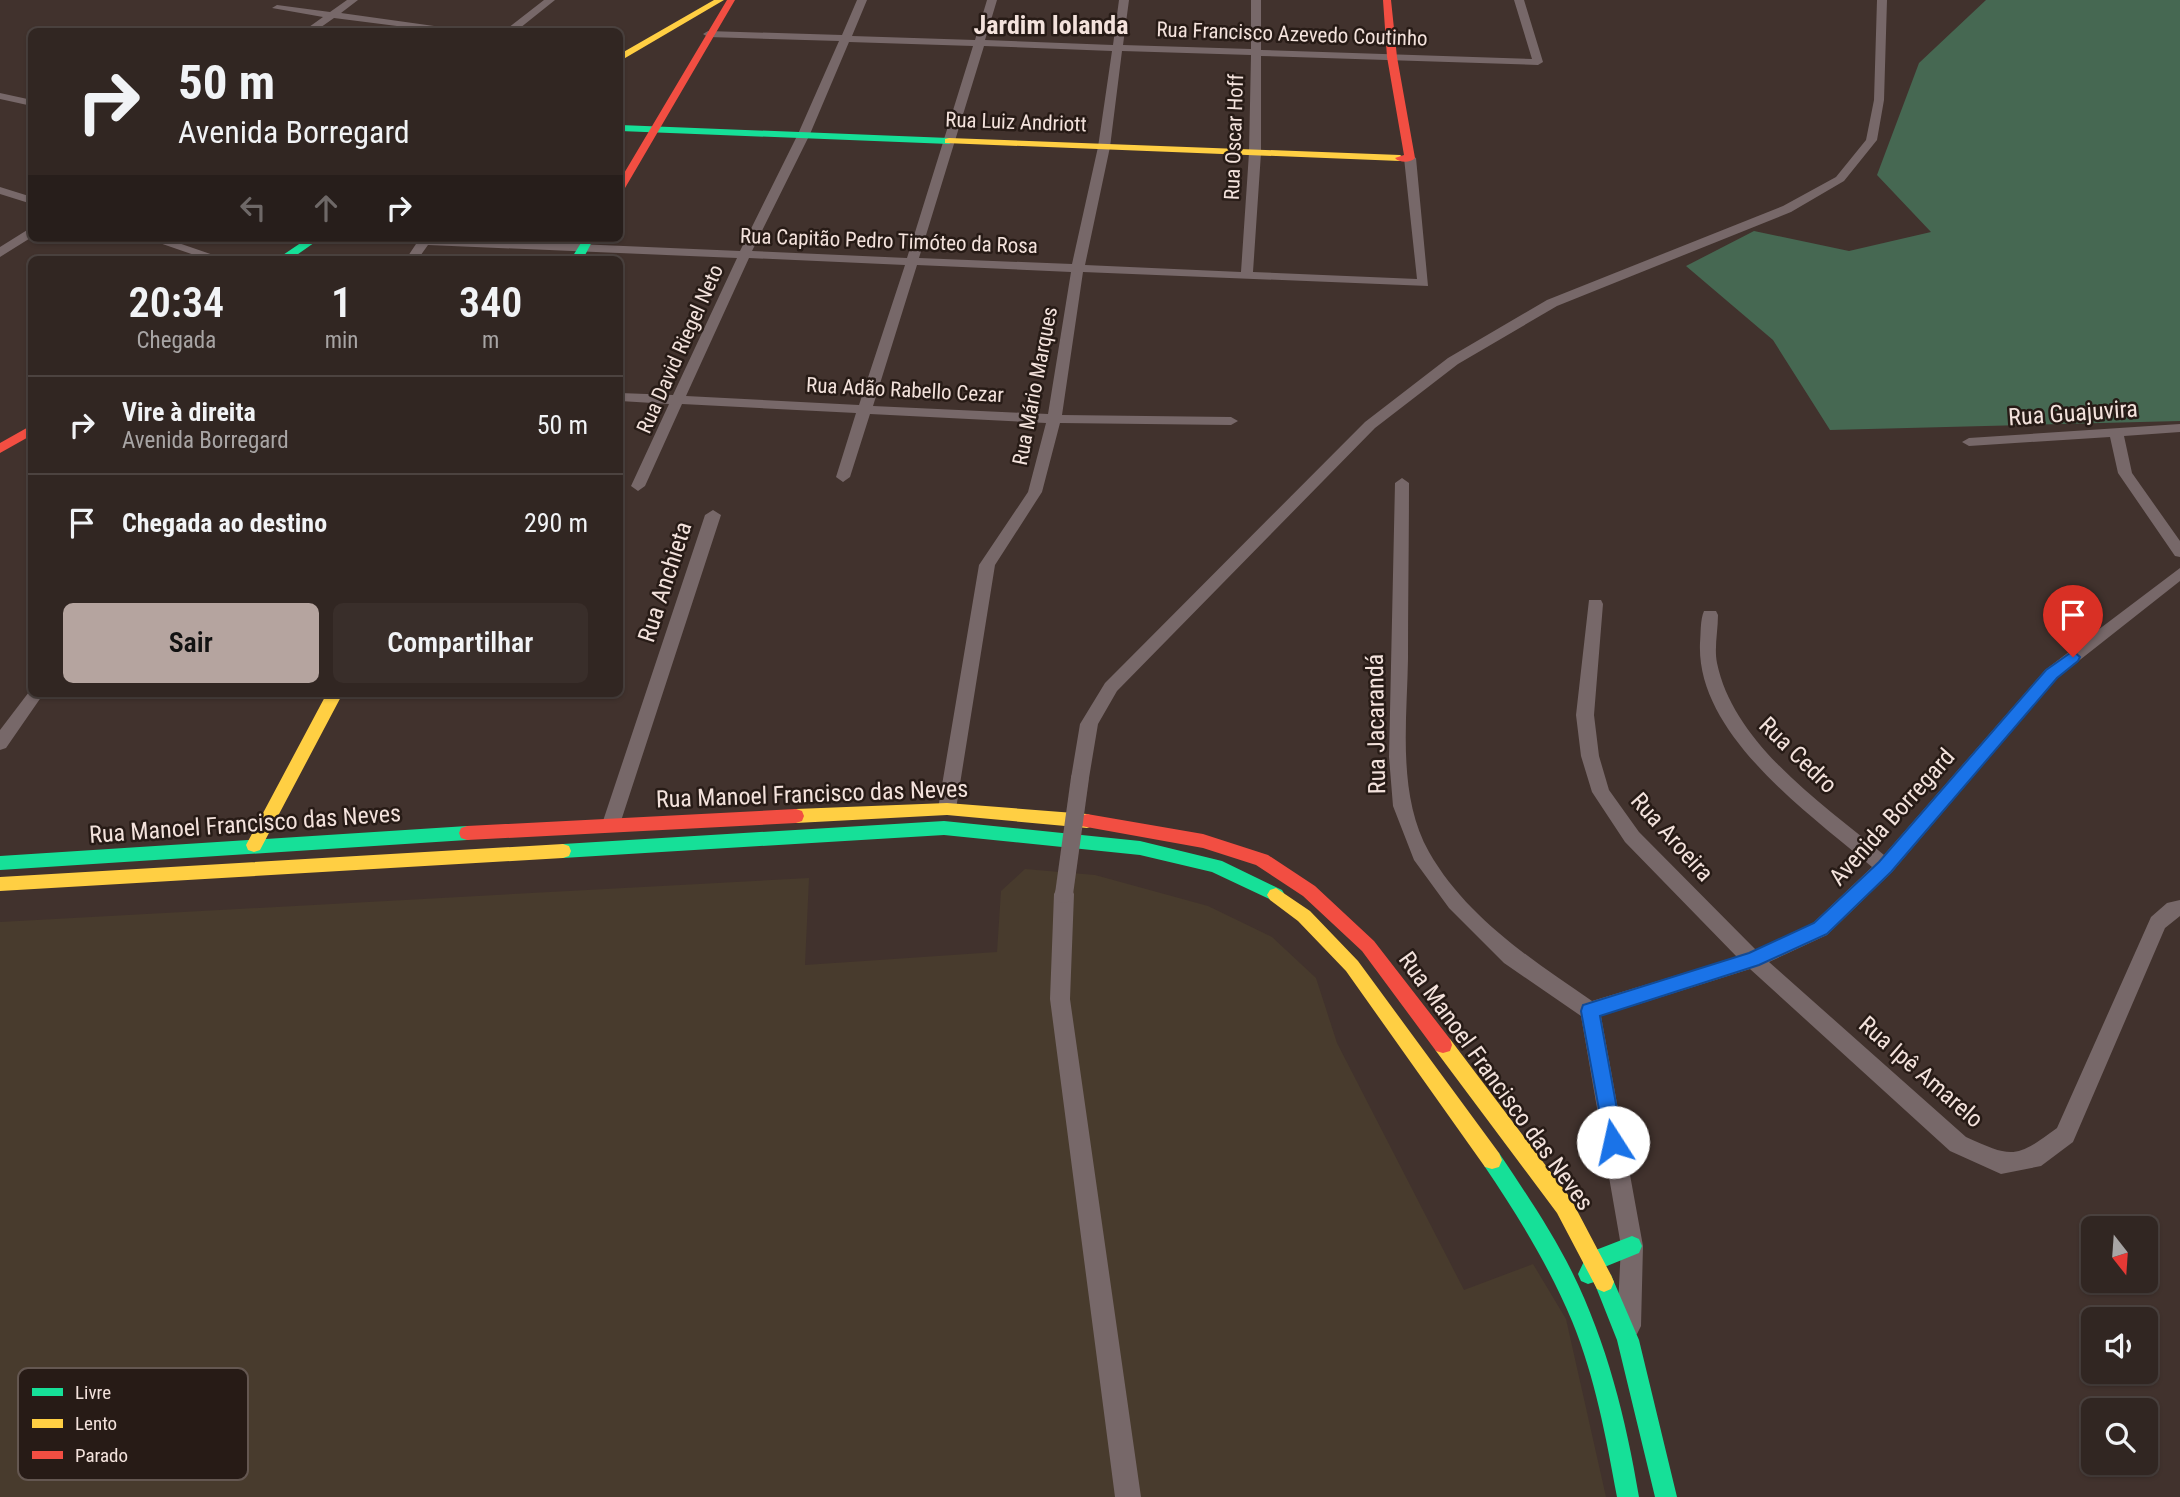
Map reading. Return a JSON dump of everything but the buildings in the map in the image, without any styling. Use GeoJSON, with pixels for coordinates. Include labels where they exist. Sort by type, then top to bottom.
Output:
{"type":"FeatureCollection","features":[{"type":"Feature","properties":{"kind":"main road"},"geometry":{"type":"LineString","coordinates":[[623,49],[707,0]]}},
{"type":"Feature","properties":{"kind":"main road"},"geometry":{"type":"LineString","coordinates":[[623,56],[720,0]]}},
{"type":"Feature","properties":{"kind":"main road"},"geometry":{"type":"LineString","coordinates":[[623,183],[708,34],[731,0]]}},
{"type":"Feature","properties":{"kind":"main road"},"geometry":{"type":"LineString","coordinates":[[1387,0],[1392,57],[1410,158]]}},
{"type":"Feature","properties":{"kind":"main road","name":"Rua Luiz Andriott"},"geometry":{"type":"LineString","coordinates":[[623,128],[1410,158]]}},
{"type":"Feature","properties":{"kind":"main road"},"geometry":{"type":"LineString","coordinates":[[287,256],[310,242]]}},
{"type":"Feature","properties":{"kind":"main road"},"geometry":{"type":"LineString","coordinates":[[303,256],[325,242]]}},
{"type":"Feature","properties":{"kind":"main road"},"geometry":{"type":"LineString","coordinates":[[0,437],[28,420]]}},
{"type":"Feature","properties":{"kind":"main road"},"geometry":{"type":"LineString","coordinates":[[0,449],[28,432]]}},
{"type":"Feature","properties":{"kind":"main road"},"geometry":{"type":"LineString","coordinates":[[254,845],[333,697]]}},
{"type":"Feature","properties":{"kind":"main road","name":"Rua Manoel Francisco das Neves"},"geometry":{"type":"LineString","coordinates":[[0,863],[611,824],[947,809],[1098,822],[1203,841],[1262,860],[1309,891],[1368,946],[1564,1206],[1595,1259],[1628,1340],[1667,1497]]}},
{"type":"Feature","properties":{"kind":"main road","name":"Rua Manoel Francisco das Neves"},"geometry":{"type":"LineString","coordinates":[[0,884],[944,828],[1095,841],[1202,862],[1252,880],[1295,909],[1350,961],[1513,1188],[1566,1279],[1593,1342],[1616,1420]]}},
{"type":"Feature","properties":{"kind":"main road"},"geometry":{"type":"LineString","coordinates":[[1628,1497],[1616,1420],[1620,1389],[1586,1277],[1595,1259],[1632,1247]]}},
{"type":"Feature","properties":{"kind":"street"},"geometry":{"type":"LineString","coordinates":[[313,28],[353,0]]}},
{"type":"Feature","properties":{"kind":"street"},"geometry":{"type":"LineString","coordinates":[[513,28],[550,0]]}},
{"type":"Feature","properties":{"kind":"street","name":"Rua David Riegel Neto"},"geometry":{"type":"LineString","coordinates":[[638,486],[744,255],[804,134],[862,0]]}},
{"type":"Feature","properties":{"kind":"street"},"geometry":{"type":"LineString","coordinates":[[843,477],[909,262],[951,140],[992,0]]}},
{"type":"Feature","properties":{"kind":"street","name":"Rua Mário Marques"},"geometry":{"type":"LineString","coordinates":[[947,809],[987,565],[1035,492],[1054,419],[1078,267],[1104,147],[1124,0]]}},
{"type":"Feature","properties":{"kind":"street","name":"Rua Oscar Hoff"},"geometry":{"type":"LineString","coordinates":[[1247,275],[1255,153],[1256,0]]}},
{"type":"Feature","properties":{"kind":"street","name":"Rua Francisco Azevedo Coutinho"},"geometry":{"type":"LineString","coordinates":[[708,34],[1538,62],[1519,0]]}},
{"type":"Feature","properties":{"kind":"street"},"geometry":{"type":"LineString","coordinates":[[1128,1497],[1060,999],[1064,894],[1089,724],[1111,687],[1381,417],[1453,360],[1552,303],[1787,209],[1840,179],[1859,159],[1871,139],[1880,100],[1882,0]]}},
{"type":"Feature","properties":{"kind":"street"},"geometry":{"type":"LineString","coordinates":[[277,8],[441,28]]}},
{"type":"Feature","properties":{"kind":"street"},"geometry":{"type":"LineString","coordinates":[[3,99],[28,102]]}},
{"type":"Feature","properties":{"kind":"street","name":"Rua Capitão Pedro Timóteo da Rosa"},"geometry":{"type":"LineString","coordinates":[[465,242],[1424,283],[1410,158]]}},
{"type":"Feature","properties":{"kind":"street"},"geometry":{"type":"LineString","coordinates":[[0,190],[28,200]]}},
{"type":"Feature","properties":{"kind":"street"},"geometry":{"type":"LineString","coordinates":[[0,253],[28,234]]}},
{"type":"Feature","properties":{"kind":"street"},"geometry":{"type":"LineString","coordinates":[[164,242],[209,256]]}},
{"type":"Feature","properties":{"kind":"street","name":"Rua Adão Rabello Cezar"},"geometry":{"type":"LineString","coordinates":[[623,397],[1054,419],[1231,421]]}},
{"type":"Feature","properties":{"kind":"street","name":"Rua Guajuvira"},"geometry":{"type":"LineString","coordinates":[[1969,442],[2180,428]]}},
{"type":"Feature","properties":{"kind":"street"},"geometry":{"type":"LineString","coordinates":[[2116,433],[2125,473],[2180,552]]}},
{"type":"Feature","properties":{"kind":"street","name":"Rua Jacarandá"},"geometry":{"type":"LineString","coordinates":[[1402,483],[1398,757],[1402,806],[1421,855],[1456,902],[1511,957],[1590,1011]]}},
{"type":"Feature","properties":{"kind":"street","name":"Rua Anchieta"},"geometry":{"type":"LineString","coordinates":[[611,824],[713,515]]}},
{"type":"Feature","properties":{"kind":"street","name":"Avenida Borregard"},"geometry":{"type":"LineString","coordinates":[[1590,1011],[1753,960],[1821,929],[1885,867],[2051,674],[2180,573]]}},
{"type":"Feature","properties":{"kind":"street","name":"Rua Aroeira"},"geometry":{"type":"LineString","coordinates":[[1595,604],[1585,715],[1590,756],[1601,792],[1633,837],[1753,960]]}},
{"type":"Feature","properties":{"kind":"street","name":"Rua Cedro"},"geometry":{"type":"LineString","coordinates":[[1710,615],[1709,664],[1720,698],[1735,728],[1765,762],[1885,867]]}},
{"type":"Feature","properties":{"kind":"street"},"geometry":{"type":"LineString","coordinates":[[0,743],[33,697]]}},
{"type":"Feature","properties":{"kind":"street","name":"Rua Ipê Amarelo"},"geometry":{"type":"LineString","coordinates":[[1753,960],[1958,1144],[2001,1164],[2033,1158],[2065,1135],[2158,923],[2180,908]]}},
{"type":"Feature","properties":{"kind":"street"},"geometry":{"type":"LineString","coordinates":[[1590,1011],[1632,1247],[1628,1340]]}},
{"type":"Feature","properties":{"kind":"shaded area"},"geometry":{"type":"Polygon","coordinates":[[[1025,869],[1095,875],[1208,906],[1272,937],[1316,978],[1337,1043],[1464,1290],[1533,1264],[1566,1319],[1606,1497],[0,1497],[0,922],[809,878],[805,965],[997,952],[1001,891],[1025,869]]]}},
{"type":"Feature","properties":{"kind":"green space"},"geometry":{"type":"Polygon","coordinates":[[[1986,0],[2180,0],[2180,421],[1830,430],[1773,340],[1686,266],[1754,231],[1849,251],[1931,232],[1877,175],[1919,63],[1986,0]]]}},
{"type":"Feature","properties":{"kind":"traffic: fast"},"geometry":{"type":"LineString","coordinates":[[623,128],[949,141]]}},
{"type":"Feature","properties":{"kind":"traffic: fast"},"geometry":{"type":"LineString","coordinates":[[288,256],[310,242]]}},
{"type":"Feature","properties":{"kind":"traffic: fast"},"geometry":{"type":"LineString","coordinates":[[579,256],[587,242]]}},
{"type":"Feature","properties":{"kind":"traffic: fast"},"geometry":{"type":"LineString","coordinates":[[563,851],[944,828],[1140,848],[1216,866],[1276,895]]}},
{"type":"Feature","properties":{"kind":"traffic: fast"},"geometry":{"type":"LineString","coordinates":[[0,863],[467,833]]}},
{"type":"Feature","properties":{"kind":"traffic: fast"},"geometry":{"type":"LineString","coordinates":[[1492,1160],[1544,1241],[1582,1320],[1609,1402],[1628,1497]]}},
{"type":"Feature","properties":{"kind":"traffic: fast"},"geometry":{"type":"LineString","coordinates":[[1588,1274],[1595,1260],[1632,1246]]}},
{"type":"Feature","properties":{"kind":"traffic: fast"},"geometry":{"type":"LineString","coordinates":[[1604,1282],[1628,1340],[1666,1497]]}},
{"type":"Feature","properties":{"kind":"traffic: slow"},"geometry":{"type":"LineString","coordinates":[[623,56],[720,0]]}},
{"type":"Feature","properties":{"kind":"traffic: slow"},"geometry":{"type":"LineString","coordinates":[[949,141],[1400,158]]}},
{"type":"Feature","properties":{"kind":"traffic: slow"},"geometry":{"type":"LineString","coordinates":[[254,845],[333,697]]}},
{"type":"Feature","properties":{"kind":"traffic: slow"},"geometry":{"type":"LineString","coordinates":[[796,816],[947,809],[1087,821]]}},
{"type":"Feature","properties":{"kind":"traffic: slow"},"geometry":{"type":"LineString","coordinates":[[0,884],[563,851]]}},
{"type":"Feature","properties":{"kind":"traffic: slow"},"geometry":{"type":"LineString","coordinates":[[1276,895],[1304,916],[1352,966],[1492,1160]]}},
{"type":"Feature","properties":{"kind":"traffic: slow"},"geometry":{"type":"LineString","coordinates":[[1443,1045],[1564,1206],[1604,1282]]}},
{"type":"Feature","properties":{"kind":"traffic: jam"},"geometry":{"type":"LineString","coordinates":[[623,183],[731,0]]}},
{"type":"Feature","properties":{"kind":"traffic: jam"},"geometry":{"type":"LineString","coordinates":[[1387,0],[1392,57],[1410,158],[1400,158]]}},
{"type":"Feature","properties":{"kind":"traffic: jam"},"geometry":{"type":"LineString","coordinates":[[0,449],[28,432]]}},
{"type":"Feature","properties":{"kind":"traffic: jam"},"geometry":{"type":"LineString","coordinates":[[467,833],[796,816]]}},
{"type":"Feature","properties":{"kind":"traffic: jam"},"geometry":{"type":"LineString","coordinates":[[1087,821],[1203,841],[1262,860],[1309,891],[1368,946],[1443,1045]]}},
{"type":"Feature","properties":{"kind":"district","name":"Jardim Iolanda"},"geometry":{"type":"Point","coordinates":[1051,25]}},
{"type":"Feature","properties":{"kind":"route"},"geometry":{"type":"LineString","coordinates":[[1613,1142],[1590,1011],[1753,960],[1821,929],[1885,867],[2051,674],[2073,657]]}}]}
